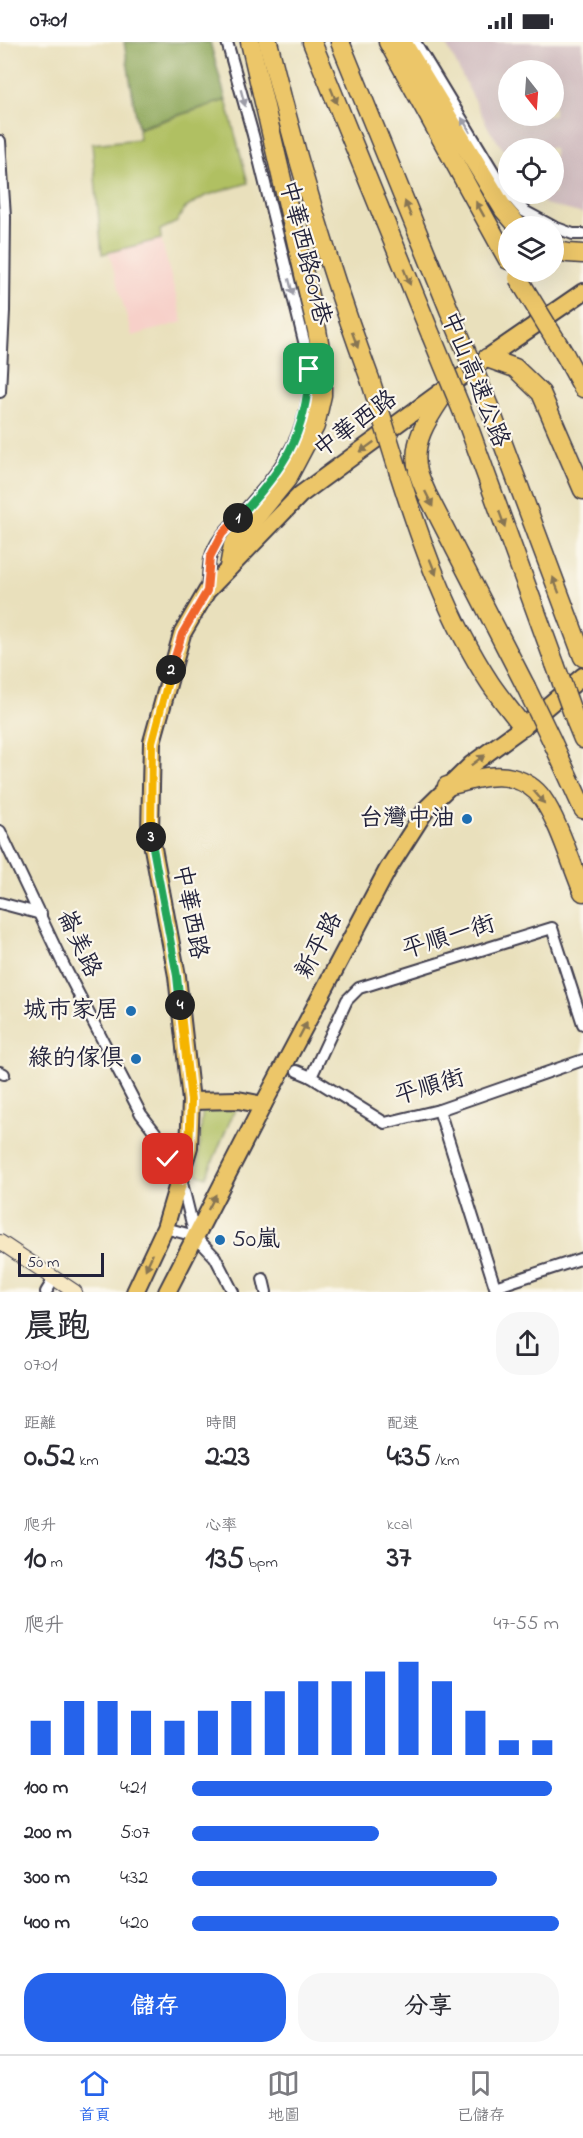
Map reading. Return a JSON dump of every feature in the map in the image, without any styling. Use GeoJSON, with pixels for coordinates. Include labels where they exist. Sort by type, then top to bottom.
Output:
{"type":"FeatureCollection","features":[{"type":"Feature","properties":{"kind":"highway"},"geometry":{"type":"LineString","coordinates":[[229,567],[233,545],[287,479],[315,426],[322,395],[322,360],[317,330],[250,42]]}},
{"type":"Feature","properties":{"kind":"highway"},"geometry":{"type":"LineString","coordinates":[[268,42],[315,220],[370,379],[415,524],[458,625],[490,682],[523,727]]}},
{"type":"Feature","properties":{"kind":"highway","name":"中山高速公路"},"geometry":{"type":"LineString","coordinates":[[312,42],[468,424],[583,739]]}},
{"type":"Feature","properties":{"kind":"highway","name":"中山高速公路"},"geometry":{"type":"LineString","coordinates":[[340,42],[490,409],[583,657]]}},
{"type":"Feature","properties":{"kind":"highway"},"geometry":{"type":"LineString","coordinates":[[388,42],[498,242]]}},
{"type":"Feature","properties":{"kind":"highway"},"geometry":{"type":"LineString","coordinates":[[402,42],[509,216]]}},
{"type":"Feature","properties":{"kind":"highway"},"geometry":{"type":"LineString","coordinates":[[564,252],[583,254]]}},
{"type":"Feature","properties":{"kind":"highway"},"geometry":{"type":"LineString","coordinates":[[521,282],[583,388]]}},
{"type":"Feature","properties":{"kind":"highway"},"geometry":{"type":"LineString","coordinates":[[487,357],[515,368],[541,393],[583,490]]}},
{"type":"Feature","properties":{"kind":"highway"},"geometry":{"type":"LineString","coordinates":[[448,388],[422,430],[417,450],[418,471],[427,494],[525,686],[583,809]]}},
{"type":"Feature","properties":{"kind":"highway"},"geometry":{"type":"LineString","coordinates":[[447,786],[495,776],[510,777],[527,784],[542,798],[552,816],[583,892]]}},
{"type":"Feature","properties":{"kind":"main road","name":"中華西路"},"geometry":{"type":"LineString","coordinates":[[135,1292],[165,1228],[189,1147],[191,1101],[177,976],[150,832],[152,742],[182,634],[207,591],[300,495],[487,357],[583,292]]}},
{"type":"Feature","properties":{"kind":"main road","name":"新平路"},"geometry":{"type":"LineString","coordinates":[[167,1292],[388,869],[427,808],[472,764],[523,727],[583,676]]}},
{"type":"Feature","properties":{"kind":"main road"},"geometry":{"type":"LineString","coordinates":[[191,1101],[238,1100],[263,1105]]}},
{"type":"Feature","properties":{"kind":"street","name":"中華西路601巷"},"geometry":{"type":"LineString","coordinates":[[207,591],[210,557],[222,534],[273,477],[291,452],[303,423],[309,392],[309,369],[304,341],[253,135],[227,42]]}},
{"type":"Feature","properties":{"kind":"street"},"geometry":{"type":"LineString","coordinates":[[415,42],[498,179]]}},
{"type":"Feature","properties":{"kind":"street"},"geometry":{"type":"LineString","coordinates":[[0,141],[5,218],[0,392]]}},
{"type":"Feature","properties":{"kind":"street"},"geometry":{"type":"LineString","coordinates":[[518,204],[533,216]]}},
{"type":"Feature","properties":{"kind":"street"},"geometry":{"type":"LineString","coordinates":[[564,231],[583,234]]}},
{"type":"Feature","properties":{"kind":"street","name":"崙美路"},"geometry":{"type":"LineString","coordinates":[[0,831],[63,964],[141,1114],[155,1132],[181,1179],[195,1236]]}},
{"type":"Feature","properties":{"kind":"street"},"geometry":{"type":"LineString","coordinates":[[0,903],[41,914]]}},
{"type":"Feature","properties":{"kind":"street","name":"平順一街"},"geometry":{"type":"LineString","coordinates":[[311,1077],[347,1000],[360,988],[552,928],[583,1024]]}},
{"type":"Feature","properties":{"kind":"street","name":"平順街"},"geometry":{"type":"LineString","coordinates":[[297,1071],[311,1077],[385,1122],[439,1110],[583,1059]]}},
{"type":"Feature","properties":{"kind":"street"},"geometry":{"type":"LineString","coordinates":[[439,1110],[495,1287],[583,1258]]}},
{"type":"Feature","properties":{"kind":"street"},"geometry":{"type":"LineString","coordinates":[[165,1228],[195,1236],[215,1257],[233,1292]]}},
{"type":"Feature","properties":{"kind":"street"},"geometry":{"type":"LineString","coordinates":[[0,1242],[75,1292]]}},
{"type":"Feature","properties":{"kind":"street"},"geometry":{"type":"LineString","coordinates":[[46,1292],[54,1279]]}},
{"type":"Feature","properties":{"kind":"street"},"geometry":{"type":"LineString","coordinates":[[263,1280],[266,1292]]}},
{"type":"Feature","properties":{"kind":"shaded area"},"geometry":{"type":"Polygon","coordinates":[[[445,42],[583,42],[583,214],[545,204],[564,204],[564,138],[498,138],[498,142],[490,131],[445,42]]]}},
{"type":"Feature","properties":{"kind":"shaded area"},"geometry":{"type":"Polygon","coordinates":[[[161,239],[183,322],[132,336],[109,253],[161,239]]]}},
{"type":"Feature","properties":{"kind":"green space"},"geometry":{"type":"Polygon","coordinates":[[[124,42],[210,42],[226,100],[138,128],[124,42]]]}},
{"type":"Feature","properties":{"kind":"green space"},"geometry":{"type":"Polygon","coordinates":[[[226,100],[248,183],[205,196],[184,209],[177,222],[160,230],[161,239],[102,254],[92,144],[139,139],[138,129],[226,100]]]}},
{"type":"Feature","properties":{"kind":"green space"},"geometry":{"type":"Polygon","coordinates":[[[203,1106],[236,1107],[206,1177],[197,1174],[203,1106]]]}},
{"type":"Feature","properties":{"kind":"place","name":"台灣中油"},"geometry":{"type":"Point","coordinates":[467,819]}},
{"type":"Feature","properties":{"kind":"place","name":"城市家居"},"geometry":{"type":"Point","coordinates":[131,1011]}},
{"type":"Feature","properties":{"kind":"place","name":"綠的傢俱"},"geometry":{"type":"Point","coordinates":[136,1059]}},
{"type":"Feature","properties":{"kind":"place","name":"50嵐"},"geometry":{"type":"Point","coordinates":[220,1240]}},
{"type":"Feature","properties":{"kind":"route"},"geometry":{"type":"LineString","coordinates":[[168,1159],[181,1179],[189,1147],[191,1101],[177,976],[150,832],[152,742],[182,634],[207,591],[210,557],[222,534],[273,477],[291,452],[303,423],[309,392],[309,369]]}}]}
